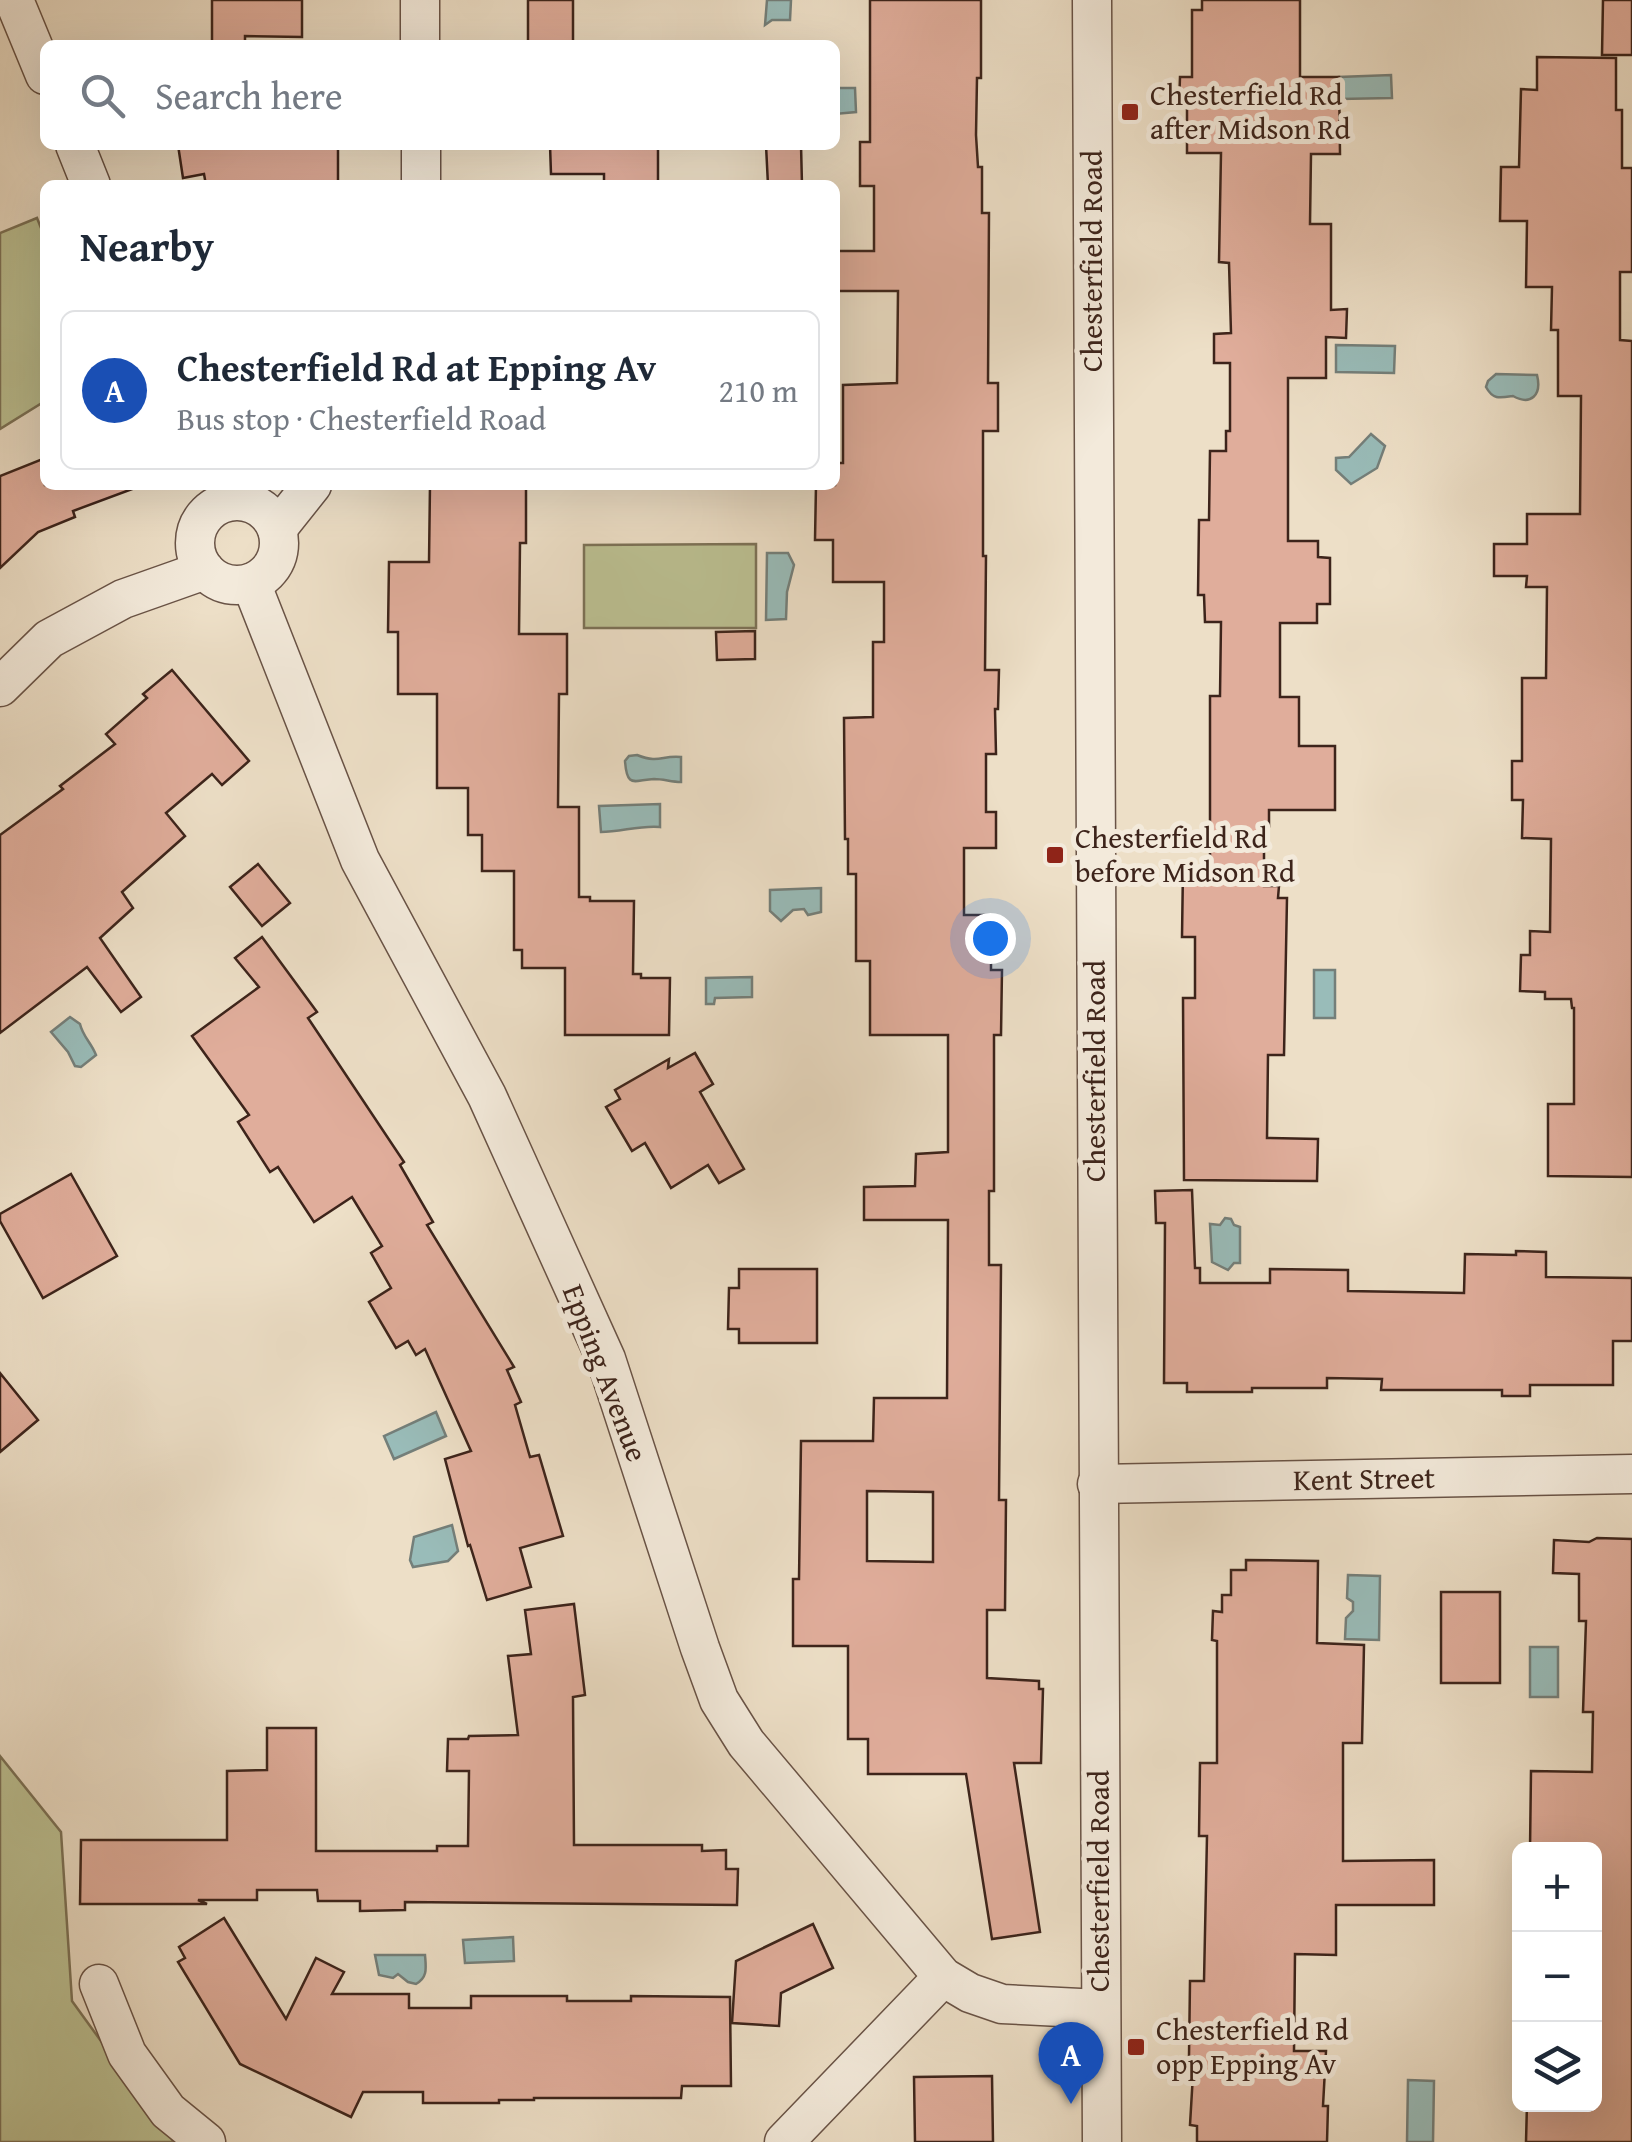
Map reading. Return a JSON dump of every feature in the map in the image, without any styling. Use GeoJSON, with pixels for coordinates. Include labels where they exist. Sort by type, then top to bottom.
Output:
{"type":"FeatureCollection","features":[{"type":"Feature","properties":{"kind":"street"},"geometry":{"type":"LineString","coordinates":[[14,0],[40,62]]}},
{"type":"Feature","properties":{"kind":"street"},"geometry":{"type":"LineString","coordinates":[[420,0],[420,40]]}},
{"type":"Feature","properties":{"kind":"street","name":"Chesterfield Road"},"geometry":{"type":"LineString","coordinates":[[1092,0],[1102,2142]]}},
{"type":"Feature","properties":{"kind":"street"},"geometry":{"type":"LineString","coordinates":[[76,150],[89,180]]}},
{"type":"Feature","properties":{"kind":"street"},"geometry":{"type":"LineString","coordinates":[[420,150],[421,180]]}},
{"type":"Feature","properties":{"kind":"street"},"geometry":{"type":"LineString","coordinates":[[277,528],[308,490]]}},
{"type":"Feature","properties":{"kind":"street"},"geometry":{"type":"LineString","coordinates":[[214,496],[258,507],[277,528],[278,555],[263,577],[252,583],[226,584],[205,570],[196,548],[196,536],[214,496]]}},
{"type":"Feature","properties":{"kind":"street"},"geometry":{"type":"LineString","coordinates":[[0,687],[50,638],[123,598],[205,570]]}},
{"type":"Feature","properties":{"kind":"street","name":"Epping Avenue"},"geometry":{"type":"LineString","coordinates":[[252,583],[360,860],[488,1096],[606,1358],[719,1700],[746,1743],[944,1977],[970,1993],[1002,2004],[1100,2009]]}},
{"type":"Feature","properties":{"kind":"street","name":"Kent Street"},"geometry":{"type":"LineString","coordinates":[[1097,1484],[1632,1474]]}},
{"type":"Feature","properties":{"kind":"street"},"geometry":{"type":"LineString","coordinates":[[784,2142],[944,1977]]}},
{"type":"Feature","properties":{"kind":"street"},"geometry":{"type":"LineString","coordinates":[[99,1984],[128,2054],[168,2111],[206,2142]]}},
{"type":"Feature","properties":{"kind":"green space"},"geometry":{"type":"Polygon","coordinates":[[[37,218],[40,226],[40,404],[0,429],[0,233],[37,218]]]}},
{"type":"Feature","properties":{"kind":"green space"},"geometry":{"type":"Polygon","coordinates":[[[756,544],[756,628],[584,628],[584,545],[756,544]]]}},
{"type":"Feature","properties":{"kind":"green space"},"geometry":{"type":"Polygon","coordinates":[[[0,1756],[61,1832],[72,2001],[174,2142],[0,2142],[0,1756]]]}},
{"type":"Feature","properties":{"kind":"water"},"geometry":{"type":"Polygon","coordinates":[[[767,0],[791,0],[790,20],[772,20],[765,25],[767,0]]]}},
{"type":"Feature","properties":{"kind":"water"},"geometry":{"type":"Polygon","coordinates":[[[1391,75],[1392,98],[1340,99],[1339,77],[1391,75]]]}},
{"type":"Feature","properties":{"kind":"water"},"geometry":{"type":"Polygon","coordinates":[[[840,88],[855,88],[856,112],[840,114],[840,88]]]}},
{"type":"Feature","properties":{"kind":"water"},"geometry":{"type":"Polygon","coordinates":[[[1336,345],[1395,346],[1394,373],[1336,372],[1336,345]]]}},
{"type":"Feature","properties":{"kind":"water"},"geometry":{"type":"Polygon","coordinates":[[[1496,374],[1537,375],[1534,397],[1525,400],[1494,396],[1486,387],[1496,374]]]}},
{"type":"Feature","properties":{"kind":"water"},"geometry":{"type":"Polygon","coordinates":[[[1371,434],[1385,446],[1377,468],[1351,484],[1336,470],[1336,458],[1349,457],[1371,434]]]}},
{"type":"Feature","properties":{"kind":"water"},"geometry":{"type":"Polygon","coordinates":[[[767,553],[788,553],[794,565],[786,619],[766,620],[767,553]]]}},
{"type":"Feature","properties":{"kind":"water"},"geometry":{"type":"Polygon","coordinates":[[[637,755],[656,759],[681,757],[681,782],[633,781],[625,761],[637,755]]]}},
{"type":"Feature","properties":{"kind":"water"},"geometry":{"type":"Polygon","coordinates":[[[660,804],[660,827],[601,832],[599,806],[660,804]]]}},
{"type":"Feature","properties":{"kind":"water"},"geometry":{"type":"Polygon","coordinates":[[[821,888],[821,912],[808,915],[804,909],[793,910],[781,921],[770,911],[770,890],[821,888]]]}},
{"type":"Feature","properties":{"kind":"water"},"geometry":{"type":"Polygon","coordinates":[[[1314,970],[1335,970],[1335,1018],[1314,1018],[1314,970]]]}},
{"type":"Feature","properties":{"kind":"water"},"geometry":{"type":"Polygon","coordinates":[[[752,977],[752,997],[715,998],[714,1004],[706,1004],[706,978],[752,977]]]}},
{"type":"Feature","properties":{"kind":"water"},"geometry":{"type":"Polygon","coordinates":[[[70,1017],[80,1024],[96,1055],[81,1067],[75,1066],[51,1032],[70,1017]]]}},
{"type":"Feature","properties":{"kind":"water"},"geometry":{"type":"Polygon","coordinates":[[[1225,1218],[1240,1227],[1240,1263],[1234,1263],[1228,1270],[1212,1262],[1210,1224],[1220,1225],[1225,1218]]]}},
{"type":"Feature","properties":{"kind":"water"},"geometry":{"type":"Polygon","coordinates":[[[436,1412],[446,1436],[394,1459],[384,1436],[436,1412]]]}},
{"type":"Feature","properties":{"kind":"water"},"geometry":{"type":"Polygon","coordinates":[[[452,1525],[458,1551],[448,1561],[413,1567],[410,1560],[414,1537],[452,1525]]]}},
{"type":"Feature","properties":{"kind":"water"},"geometry":{"type":"Polygon","coordinates":[[[1348,1575],[1380,1576],[1379,1640],[1345,1639],[1346,1618],[1353,1611],[1353,1602],[1347,1598],[1348,1575]]]}},
{"type":"Feature","properties":{"kind":"water"},"geometry":{"type":"Polygon","coordinates":[[[1530,1647],[1558,1647],[1558,1697],[1530,1697],[1530,1647]]]}},
{"type":"Feature","properties":{"kind":"water"},"geometry":{"type":"Polygon","coordinates":[[[513,1937],[514,1961],[465,1963],[463,1940],[513,1937]]]}},
{"type":"Feature","properties":{"kind":"water"},"geometry":{"type":"Polygon","coordinates":[[[375,1955],[425,1955],[424,1975],[416,1984],[398,1974],[393,1978],[379,1975],[375,1955]]]}},
{"type":"Feature","properties":{"kind":"water"},"geometry":{"type":"Polygon","coordinates":[[[1408,2080],[1434,2081],[1433,2142],[1407,2142],[1408,2080]]]}},
{"type":"Feature","properties":{"kind":"building"},"geometry":{"type":"Polygon","coordinates":[[[212,0],[302,0],[302,37],[212,40],[212,0]]]}},
{"type":"Feature","properties":{"kind":"building"},"geometry":{"type":"Polygon","coordinates":[[[528,0],[573,0],[573,40],[528,40],[528,0]]]}},
{"type":"Feature","properties":{"kind":"building"},"geometry":{"type":"Polygon","coordinates":[[[870,0],[981,0],[976,135],[978,167],[982,167],[982,213],[989,213],[988,383],[998,383],[998,431],[983,431],[985,670],[999,670],[996,754],[986,754],[986,812],[996,812],[996,848],[964,848],[964,915],[991,915],[991,970],[1002,970],[1001,1035],[994,1035],[994,1191],[989,1191],[989,1265],[1001,1265],[999,1500],[1006,1500],[1005,1610],[987,1610],[987,1678],[1039,1681],[1039,1689],[1043,1689],[1041,1763],[1014,1763],[1040,1932],[992,1939],[966,1774],[868,1774],[868,1739],[848,1739],[848,1646],[793,1646],[793,1579],[799,1579],[801,1441],[873,1441],[874,1398],[947,1398],[948,1220],[864,1220],[864,1187],[915,1186],[916,1154],[948,1152],[948,1035],[870,1035],[870,961],[856,961],[856,874],[848,874],[845,839],[844,718],[873,717],[873,642],[884,642],[884,582],[833,582],[833,540],[815,540],[816,490],[840,490],[843,385],[897,383],[898,291],[840,291],[840,251],[874,251],[874,186],[860,186],[860,142],[870,142],[870,0]],[[867,1491],[867,1561],[933,1562],[933,1492],[867,1491]]]}},
{"type":"Feature","properties":{"kind":"building"},"geometry":{"type":"Polygon","coordinates":[[[1202,0],[1300,0],[1300,77],[1339,77],[1340,154],[1311,154],[1310,224],[1331,224],[1331,310],[1347,309],[1346,338],[1326,337],[1326,378],[1288,378],[1288,541],[1318,541],[1318,557],[1330,558],[1330,604],[1317,604],[1317,623],[1280,623],[1280,697],[1299,697],[1299,746],[1335,746],[1335,810],[1269,810],[1269,826],[1264,825],[1264,886],[1279,886],[1278,898],[1287,898],[1284,1055],[1268,1055],[1267,1138],[1318,1139],[1317,1181],[1184,1180],[1183,998],[1195,998],[1195,937],[1182,937],[1183,868],[1210,868],[1210,696],[1220,696],[1221,622],[1205,622],[1204,595],[1198,595],[1199,520],[1209,520],[1210,451],[1226,451],[1226,431],[1230,431],[1230,363],[1214,363],[1214,334],[1231,333],[1229,263],[1219,262],[1221,153],[1187,153],[1187,106],[1179,106],[1180,77],[1192,77],[1192,10],[1202,10],[1202,0]]]}},
{"type":"Feature","properties":{"kind":"building"},"geometry":{"type":"Polygon","coordinates":[[[1603,0],[1632,0],[1632,55],[1602,55],[1603,0]]]}},
{"type":"Feature","properties":{"kind":"building"},"geometry":{"type":"Polygon","coordinates":[[[1537,57],[1616,58],[1616,110],[1622,110],[1622,168],[1632,168],[1632,272],[1620,272],[1620,340],[1632,341],[1632,1177],[1548,1176],[1548,1104],[1574,1104],[1574,1008],[1571,999],[1545,999],[1545,992],[1520,991],[1521,955],[1530,955],[1530,931],[1550,932],[1551,839],[1522,838],[1523,800],[1512,800],[1512,761],[1522,761],[1522,678],[1546,678],[1547,587],[1526,587],[1527,576],[1494,576],[1494,544],[1527,544],[1527,514],[1580,514],[1581,396],[1558,396],[1558,330],[1551,330],[1552,287],[1526,287],[1527,221],[1500,221],[1501,167],[1519,167],[1521,89],[1537,90],[1537,57]]]}},
{"type":"Feature","properties":{"kind":"building"},"geometry":{"type":"Polygon","coordinates":[[[179,150],[338,150],[338,180],[205,180],[204,174],[183,178],[179,150]]]}},
{"type":"Feature","properties":{"kind":"building"},"geometry":{"type":"Polygon","coordinates":[[[550,150],[658,150],[658,180],[604,180],[604,174],[551,174],[550,150]]]}},
{"type":"Feature","properties":{"kind":"building"},"geometry":{"type":"Polygon","coordinates":[[[766,150],[801,150],[802,180],[768,180],[766,150]]]}},
{"type":"Feature","properties":{"kind":"building"},"geometry":{"type":"Polygon","coordinates":[[[40,460],[40,490],[130,490],[73,511],[75,517],[38,532],[0,568],[0,476],[40,460]]]}},
{"type":"Feature","properties":{"kind":"building"},"geometry":{"type":"Polygon","coordinates":[[[430,490],[526,490],[526,543],[520,543],[519,634],[567,634],[567,694],[559,694],[558,807],[579,807],[579,897],[590,897],[590,901],[634,901],[633,974],[641,974],[641,978],[670,978],[669,1035],[565,1035],[565,968],[522,968],[522,950],[514,950],[514,871],[482,871],[482,835],[468,835],[468,788],[437,788],[437,694],[398,694],[398,632],[388,632],[389,562],[429,562],[430,490]]]}},
{"type":"Feature","properties":{"kind":"building"},"geometry":{"type":"Polygon","coordinates":[[[755,631],[755,659],[717,660],[716,632],[755,631]]]}},
{"type":"Feature","properties":{"kind":"building"},"geometry":{"type":"Polygon","coordinates":[[[172,670],[249,761],[222,785],[212,774],[166,813],[185,836],[122,892],[133,908],[100,938],[141,997],[121,1012],[87,967],[0,1033],[0,835],[63,789],[60,786],[115,744],[106,734],[172,670]]]}},
{"type":"Feature","properties":{"kind":"building"},"geometry":{"type":"Polygon","coordinates":[[[258,864],[290,903],[262,926],[230,887],[258,864]]]}},
{"type":"Feature","properties":{"kind":"building"},"geometry":{"type":"Polygon","coordinates":[[[262,937],[317,1012],[308,1018],[404,1162],[400,1165],[433,1222],[427,1225],[514,1367],[507,1370],[521,1402],[515,1405],[530,1457],[539,1455],[563,1536],[520,1548],[531,1587],[487,1600],[445,1459],[471,1451],[425,1349],[416,1355],[408,1341],[396,1348],[369,1302],[391,1288],[371,1253],[382,1246],[352,1197],[314,1222],[278,1167],[270,1172],[238,1122],[249,1115],[192,1036],[259,987],[235,958],[262,937]]]}},
{"type":"Feature","properties":{"kind":"building"},"geometry":{"type":"Polygon","coordinates":[[[695,1053],[713,1084],[700,1092],[744,1169],[719,1183],[708,1165],[671,1188],[645,1143],[632,1151],[606,1107],[620,1099],[615,1090],[669,1059],[668,1068],[695,1053]]]}},
{"type":"Feature","properties":{"kind":"building"},"geometry":{"type":"Polygon","coordinates":[[[71,1174],[117,1256],[43,1298],[0,1221],[0,1214],[71,1174]]]}},
{"type":"Feature","properties":{"kind":"building"},"geometry":{"type":"Polygon","coordinates":[[[1192,1190],[1195,1268],[1200,1268],[1200,1283],[1270,1283],[1270,1269],[1348,1270],[1348,1291],[1464,1293],[1465,1254],[1546,1252],[1546,1277],[1632,1278],[1632,1341],[1613,1341],[1613,1385],[1530,1385],[1530,1396],[1502,1396],[1502,1390],[1381,1390],[1382,1379],[1327,1378],[1327,1388],[1187,1392],[1187,1383],[1164,1383],[1165,1223],[1156,1223],[1155,1191],[1192,1190]]]}},
{"type":"Feature","properties":{"kind":"building"},"geometry":{"type":"Polygon","coordinates":[[[739,1269],[817,1269],[817,1343],[739,1343],[739,1329],[728,1329],[729,1288],[739,1288],[739,1269]]]}},
{"type":"Feature","properties":{"kind":"building"},"geometry":{"type":"Polygon","coordinates":[[[0,1373],[38,1420],[0,1452],[0,1373]]]}},
{"type":"Feature","properties":{"kind":"building"},"geometry":{"type":"Polygon","coordinates":[[[1597,1538],[1632,1539],[1632,2142],[1526,2142],[1527,2112],[1602,2112],[1602,1842],[1530,1842],[1531,1771],[1592,1772],[1593,1712],[1583,1712],[1586,1621],[1579,1621],[1579,1574],[1553,1573],[1554,1540],[1589,1542],[1597,1538]]]}},
{"type":"Feature","properties":{"kind":"building"},"geometry":{"type":"Polygon","coordinates":[[[1246,1560],[1318,1561],[1317,1643],[1364,1645],[1362,1743],[1343,1743],[1343,1861],[1434,1860],[1434,1905],[1336,1905],[1336,1955],[1295,1954],[1294,2051],[1326,2051],[1323,2106],[1328,2106],[1327,2142],[1197,2142],[1197,2126],[1190,2125],[1194,2057],[1189,2057],[1190,1981],[1204,1981],[1207,1836],[1199,1836],[1200,1763],[1217,1763],[1217,1641],[1212,1640],[1213,1611],[1222,1612],[1222,1595],[1231,1595],[1231,1570],[1246,1570],[1246,1560]]]}},
{"type":"Feature","properties":{"kind":"building"},"geometry":{"type":"Polygon","coordinates":[[[1441,1592],[1500,1592],[1500,1683],[1441,1683],[1441,1592]]]}},
{"type":"Feature","properties":{"kind":"building"},"geometry":{"type":"Polygon","coordinates":[[[574,1604],[585,1695],[573,1697],[574,1845],[702,1845],[702,1851],[726,1850],[726,1869],[738,1869],[737,1905],[405,1902],[405,1910],[360,1911],[360,1901],[318,1901],[317,1890],[257,1890],[257,1900],[198,1900],[207,1904],[80,1904],[81,1840],[227,1840],[227,1771],[267,1770],[267,1728],[316,1728],[316,1851],[437,1851],[437,1846],[468,1846],[469,1771],[447,1771],[448,1739],[518,1735],[508,1656],[531,1654],[525,1610],[574,1604]]]}},
{"type":"Feature","properties":{"kind":"building"},"geometry":{"type":"Polygon","coordinates":[[[224,1918],[286,2019],[316,1958],[344,1972],[332,1994],[409,1994],[409,2008],[471,2008],[471,1996],[567,1996],[567,2001],[631,2001],[631,1996],[730,1997],[731,2086],[682,2086],[681,2098],[534,2098],[499,2103],[423,2103],[423,2092],[363,2092],[351,2117],[240,2064],[178,1962],[185,1958],[179,1947],[224,1918]]]}},
{"type":"Feature","properties":{"kind":"building"},"geometry":{"type":"Polygon","coordinates":[[[813,1924],[833,1968],[781,1993],[779,2026],[732,2023],[736,1961],[813,1924]]]}},
{"type":"Feature","properties":{"kind":"building"},"geometry":{"type":"Polygon","coordinates":[[[992,2076],[993,2142],[915,2142],[914,2077],[992,2076]]]}},
{"type":"Feature","properties":{"kind":"place","name":"Chesterfield Rd after Midson Rd"},"geometry":{"type":"Point","coordinates":[1130,112]}},
{"type":"Feature","properties":{"kind":"place","name":"Chesterfield Rd before Midson Rd"},"geometry":{"type":"Point","coordinates":[1055,855]}},
{"type":"Feature","properties":{"kind":"place","name":"Chesterfield Rd opp Epping Av"},"geometry":{"type":"Point","coordinates":[1136,2047]}},
{"type":"Feature","properties":{"kind":"place","name":"Chesterfield Rd at Epping Av"},"geometry":{"type":"Point","coordinates":[1071,2104]}}]}
